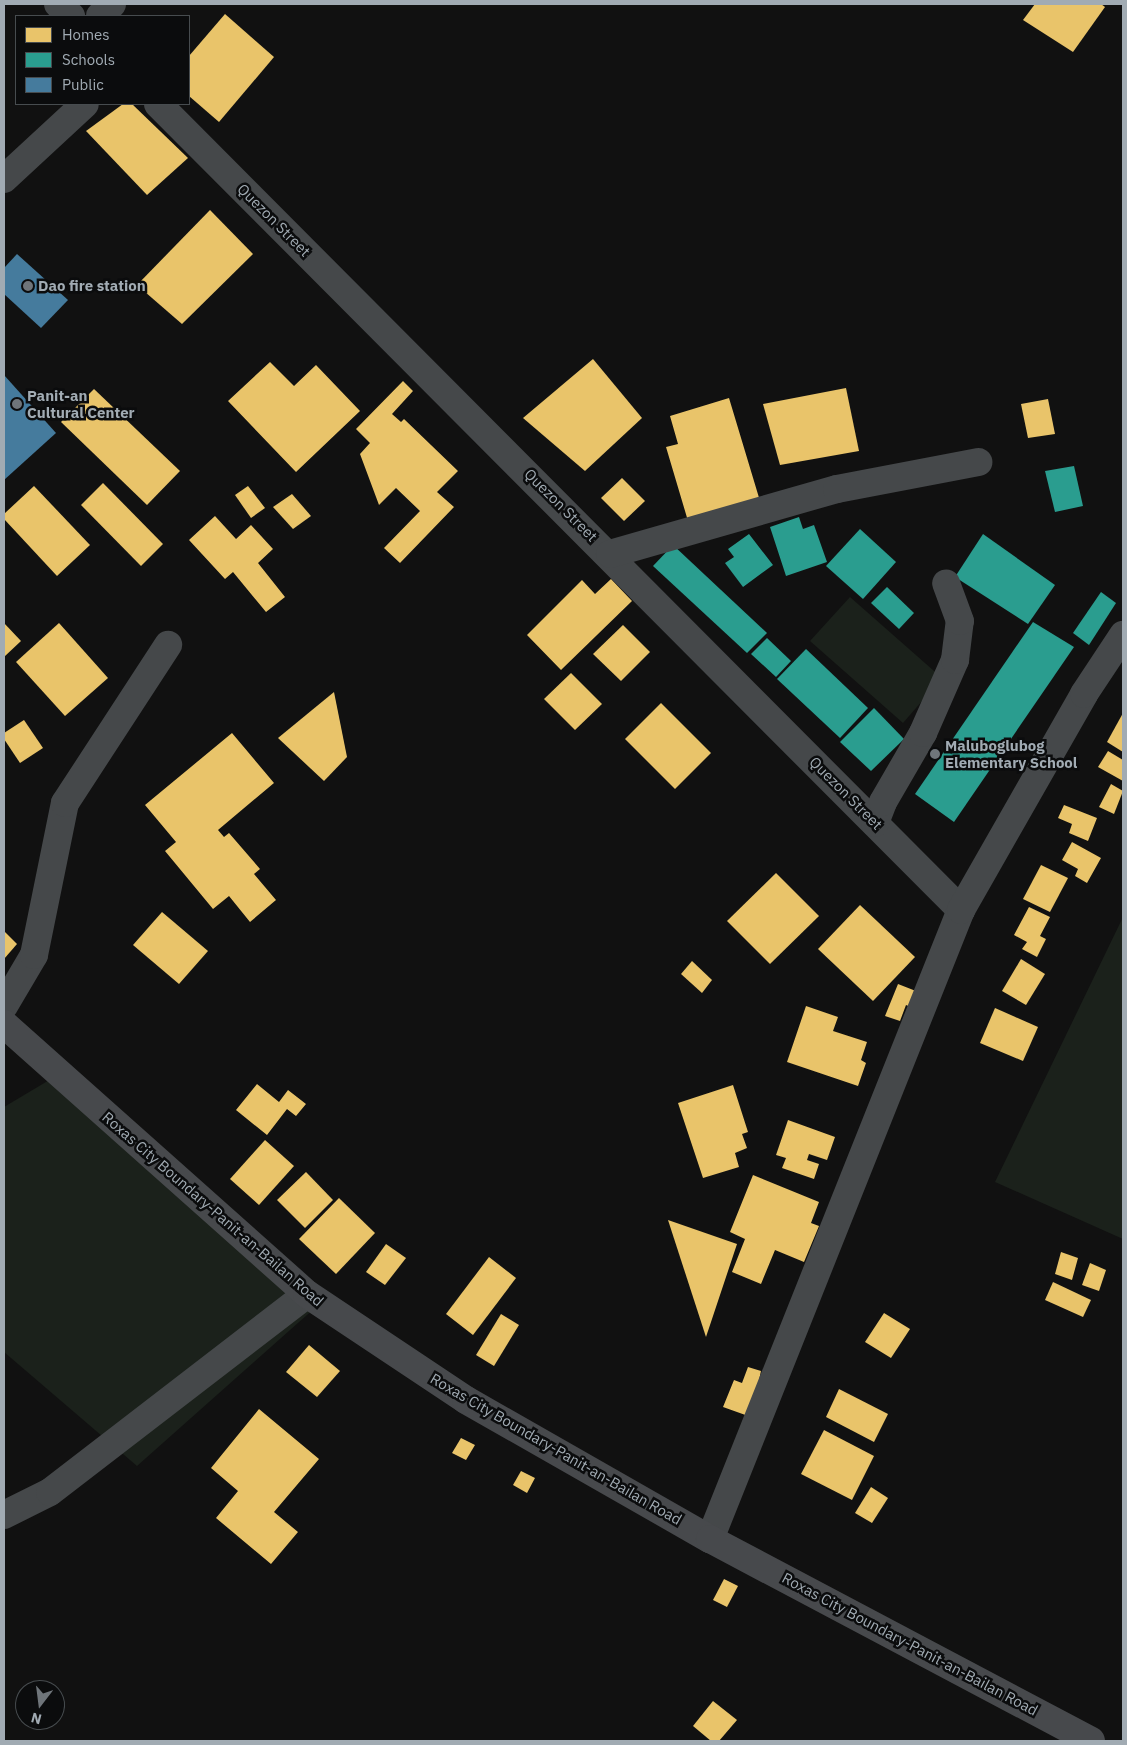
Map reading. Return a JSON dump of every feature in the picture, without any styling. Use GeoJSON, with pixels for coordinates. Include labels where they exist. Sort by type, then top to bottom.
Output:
{"type":"FeatureCollection","features":[{"type":"Feature","properties":{"kind":"main road","name":"Roxas City Boundary-Panit-an-Bailan Road"},"geometry":{"type":"LineString","coordinates":[[5,1022],[307,1294],[466,1400],[710,1539],[1091,1741]]}},
{"type":"Feature","properties":{"kind":"street"},"geometry":{"type":"LineString","coordinates":[[58,4],[70,15]]}},
{"type":"Feature","properties":{"kind":"street"},"geometry":{"type":"LineString","coordinates":[[101,15],[112,4]]}},
{"type":"Feature","properties":{"kind":"street"},"geometry":{"type":"LineString","coordinates":[[4,179],[84,105]]}},
{"type":"Feature","properties":{"kind":"street","name":"Quezon Street"},"geometry":{"type":"LineString","coordinates":[[159,105],[610,554],[961,910]]}},
{"type":"Feature","properties":{"kind":"street"},"geometry":{"type":"LineString","coordinates":[[610,554],[836,489],[978,462]]}},
{"type":"Feature","properties":{"kind":"street"},"geometry":{"type":"LineString","coordinates":[[875,823],[882,802],[923,734],[955,660],[960,621],[946,583]]}},
{"type":"Feature","properties":{"kind":"street"},"geometry":{"type":"LineString","coordinates":[[710,1539],[961,910],[1084,694],[1123,635]]}},
{"type":"Feature","properties":{"kind":"street"},"geometry":{"type":"LineString","coordinates":[[5,1022],[34,955],[65,803],[168,645]]}},
{"type":"Feature","properties":{"kind":"street"},"geometry":{"type":"LineString","coordinates":[[4,1515],[50,1492],[307,1294]]}},
{"type":"Feature","properties":{"kind":"shaded area"},"geometry":{"type":"Polygon","coordinates":[[[850,597],[942,678],[903,723],[810,641],[850,597]]]}},
{"type":"Feature","properties":{"kind":"shaded area"},"geometry":{"type":"Polygon","coordinates":[[[1123,917],[1123,1239],[995,1182],[1123,917]]]}},
{"type":"Feature","properties":{"kind":"shaded area"},"geometry":{"type":"Polygon","coordinates":[[[56,1076],[316,1307],[137,1466],[4,1352],[4,1107],[56,1076]]]}},
{"type":"Feature","properties":{"kind":"building: Homes"},"geometry":{"type":"Polygon","coordinates":[[[1035,4],[1101,4],[1105,7],[1073,52],[1023,20],[1035,4]]]}},
{"type":"Feature","properties":{"kind":"building: Homes"},"geometry":{"type":"Polygon","coordinates":[[[225,14],[274,57],[219,122],[190,97],[190,55],[225,14]]]}},
{"type":"Feature","properties":{"kind":"building: Homes"},"geometry":{"type":"Polygon","coordinates":[[[122,105],[133,105],[188,158],[147,195],[86,131],[122,105]]]}},
{"type":"Feature","properties":{"kind":"building: Homes"},"geometry":{"type":"Polygon","coordinates":[[[210,210],[253,254],[182,324],[137,285],[210,210]]]}},
{"type":"Feature","properties":{"kind":"building: Homes"},"geometry":{"type":"Polygon","coordinates":[[[593,359],[642,418],[585,471],[523,418],[593,359]]]}},
{"type":"Feature","properties":{"kind":"building: Homes"},"geometry":{"type":"Polygon","coordinates":[[[270,362],[294,386],[316,365],[360,411],[296,472],[228,401],[270,362]]]}},
{"type":"Feature","properties":{"kind":"building: Homes"},"geometry":{"type":"Polygon","coordinates":[[[403,381],[413,391],[392,414],[401,422],[404,419],[458,471],[437,492],[454,507],[400,563],[384,548],[420,511],[396,488],[379,505],[360,454],[370,443],[356,429],[403,381]]]}},
{"type":"Feature","properties":{"kind":"building: Homes"},"geometry":{"type":"Polygon","coordinates":[[[846,388],[859,451],[780,465],[763,404],[846,388]]]}},
{"type":"Feature","properties":{"kind":"building: Homes"},"geometry":{"type":"Polygon","coordinates":[[[94,389],[180,471],[147,505],[61,422],[94,389]]]}},
{"type":"Feature","properties":{"kind":"building: Homes"},"geometry":{"type":"Polygon","coordinates":[[[729,398],[760,501],[688,521],[666,447],[678,444],[670,416],[729,398]]]}},
{"type":"Feature","properties":{"kind":"building: Homes"},"geometry":{"type":"Polygon","coordinates":[[[1048,399],[1055,434],[1028,438],[1021,404],[1048,399]]]}},
{"type":"Feature","properties":{"kind":"building: Homes"},"geometry":{"type":"Polygon","coordinates":[[[622,478],[645,501],[624,521],[601,498],[622,478]]]}},
{"type":"Feature","properties":{"kind":"building: Homes"},"geometry":{"type":"Polygon","coordinates":[[[103,483],[163,544],[141,566],[81,505],[103,483]]]}},
{"type":"Feature","properties":{"kind":"building: Homes"},"geometry":{"type":"Polygon","coordinates":[[[34,486],[90,545],[57,576],[4,519],[4,514],[34,486]]]}},
{"type":"Feature","properties":{"kind":"building: Homes"},"geometry":{"type":"Polygon","coordinates":[[[248,486],[265,508],[251,518],[235,495],[248,486]]]}},
{"type":"Feature","properties":{"kind":"building: Homes"},"geometry":{"type":"Polygon","coordinates":[[[292,494],[311,516],[293,529],[273,507],[292,494]]]}},
{"type":"Feature","properties":{"kind":"building: Homes"},"geometry":{"type":"Polygon","coordinates":[[[215,516],[236,539],[251,525],[273,549],[258,563],[285,597],[266,612],[233,572],[225,579],[189,540],[215,516]]]}},
{"type":"Feature","properties":{"kind":"building: Homes"},"geometry":{"type":"Polygon","coordinates":[[[611,579],[632,601],[561,670],[527,635],[582,580],[595,594],[611,579]]]}},
{"type":"Feature","properties":{"kind":"building: Homes"},"geometry":{"type":"Polygon","coordinates":[[[4,623],[21,641],[4,657],[4,623]]]}},
{"type":"Feature","properties":{"kind":"building: Homes"},"geometry":{"type":"Polygon","coordinates":[[[59,623],[108,678],[65,716],[16,662],[59,623]]]}},
{"type":"Feature","properties":{"kind":"building: Homes"},"geometry":{"type":"Polygon","coordinates":[[[623,625],[650,652],[621,681],[593,654],[623,625]]]}},
{"type":"Feature","properties":{"kind":"building: Homes"},"geometry":{"type":"Polygon","coordinates":[[[571,673],[602,704],[575,730],[544,699],[571,673]]]}},
{"type":"Feature","properties":{"kind":"building: Homes"},"geometry":{"type":"Polygon","coordinates":[[[334,692],[347,757],[324,781],[278,738],[334,692]]]}},
{"type":"Feature","properties":{"kind":"building: Homes"},"geometry":{"type":"Polygon","coordinates":[[[661,703],[711,753],[675,789],[625,739],[661,703]]]}},
{"type":"Feature","properties":{"kind":"building: Homes"},"geometry":{"type":"Polygon","coordinates":[[[1123,713],[1123,752],[1107,742],[1123,713]]]}},
{"type":"Feature","properties":{"kind":"building: Homes"},"geometry":{"type":"Polygon","coordinates":[[[24,720],[43,748],[20,763],[4,739],[4,733],[24,720]]]}},
{"type":"Feature","properties":{"kind":"building: Homes"},"geometry":{"type":"Polygon","coordinates":[[[232,733],[274,783],[218,830],[224,837],[229,833],[260,869],[254,874],[276,900],[250,922],[229,896],[213,909],[165,851],[176,842],[145,805],[232,733]]]}},
{"type":"Feature","properties":{"kind":"building: Homes"},"geometry":{"type":"Polygon","coordinates":[[[1108,751],[1123,760],[1123,781],[1098,767],[1108,751]]]}},
{"type":"Feature","properties":{"kind":"building: Homes"},"geometry":{"type":"Polygon","coordinates":[[[1111,784],[1123,791],[1114,814],[1099,807],[1111,784]]]}},
{"type":"Feature","properties":{"kind":"building: Homes"},"geometry":{"type":"Polygon","coordinates":[[[1064,805],[1097,818],[1088,841],[1069,833],[1072,824],[1058,818],[1064,805]]]}},
{"type":"Feature","properties":{"kind":"building: Homes"},"geometry":{"type":"Polygon","coordinates":[[[1072,842],[1101,858],[1087,883],[1075,876],[1078,869],[1062,860],[1072,842]]]}},
{"type":"Feature","properties":{"kind":"building: Homes"},"geometry":{"type":"Polygon","coordinates":[[[1041,865],[1068,878],[1050,912],[1023,899],[1041,865]]]}},
{"type":"Feature","properties":{"kind":"building: Homes"},"geometry":{"type":"Polygon","coordinates":[[[776,873],[819,916],[770,964],[727,921],[776,873]]]}},
{"type":"Feature","properties":{"kind":"building: Homes"},"geometry":{"type":"Polygon","coordinates":[[[860,905],[915,957],[873,1001],[818,949],[860,905]]]}},
{"type":"Feature","properties":{"kind":"building: Homes"},"geometry":{"type":"Polygon","coordinates":[[[1029,907],[1050,917],[1040,936],[1046,939],[1037,957],[1022,949],[1027,942],[1014,935],[1029,907]]]}},
{"type":"Feature","properties":{"kind":"building: Homes"},"geometry":{"type":"Polygon","coordinates":[[[162,912],[208,951],[179,984],[133,945],[162,912]]]}},
{"type":"Feature","properties":{"kind":"building: Homes"},"geometry":{"type":"Polygon","coordinates":[[[4,931],[17,944],[4,959],[4,931]]]}},
{"type":"Feature","properties":{"kind":"building: Homes"},"geometry":{"type":"Polygon","coordinates":[[[1021,959],[1045,974],[1026,1005],[1002,991],[1021,959]]]}},
{"type":"Feature","properties":{"kind":"building: Homes"},"geometry":{"type":"Polygon","coordinates":[[[692,961],[712,980],[702,993],[681,974],[692,961]]]}},
{"type":"Feature","properties":{"kind":"building: Homes"},"geometry":{"type":"Polygon","coordinates":[[[898,984],[921,993],[915,1009],[906,1005],[900,1021],[885,1016],[898,984]]]}},
{"type":"Feature","properties":{"kind":"building: Homes"},"geometry":{"type":"Polygon","coordinates":[[[806,1006],[838,1017],[833,1031],[867,1042],[861,1060],[866,1063],[858,1086],[787,1062],[806,1006]]]}},
{"type":"Feature","properties":{"kind":"building: Homes"},"geometry":{"type":"Polygon","coordinates":[[[995,1008],[1038,1027],[1023,1061],[980,1043],[995,1008]]]}},
{"type":"Feature","properties":{"kind":"building: Homes"},"geometry":{"type":"Polygon","coordinates":[[[257,1084],[279,1102],[288,1090],[306,1104],[296,1116],[287,1109],[267,1135],[236,1110],[257,1084]]]}},
{"type":"Feature","properties":{"kind":"building: Homes"},"geometry":{"type":"Polygon","coordinates":[[[733,1085],[748,1132],[742,1134],[747,1148],[735,1153],[739,1167],[703,1178],[678,1103],[733,1085]]]}},
{"type":"Feature","properties":{"kind":"building: Homes"},"geometry":{"type":"Polygon","coordinates":[[[788,1120],[835,1137],[827,1160],[809,1154],[807,1160],[819,1164],[814,1179],[782,1168],[786,1158],[776,1155],[788,1120]]]}},
{"type":"Feature","properties":{"kind":"building: Homes"},"geometry":{"type":"Polygon","coordinates":[[[265,1140],[294,1166],[259,1205],[230,1179],[265,1140]]]}},
{"type":"Feature","properties":{"kind":"building: Homes"},"geometry":{"type":"Polygon","coordinates":[[[306,1172],[333,1200],[305,1228],[277,1200],[306,1172]]]}},
{"type":"Feature","properties":{"kind":"building: Homes"},"geometry":{"type":"Polygon","coordinates":[[[753,1175],[819,1202],[811,1223],[819,1226],[804,1262],[775,1250],[761,1284],[732,1272],[745,1239],[730,1232],[753,1175]]]}},
{"type":"Feature","properties":{"kind":"building: Homes"},"geometry":{"type":"Polygon","coordinates":[[[339,1198],[375,1233],[336,1274],[299,1239],[339,1198]]]}},
{"type":"Feature","properties":{"kind":"building: Homes"},"geometry":{"type":"Polygon","coordinates":[[[668,1220],[737,1244],[706,1337],[668,1220]]]}},
{"type":"Feature","properties":{"kind":"building: Homes"},"geometry":{"type":"Polygon","coordinates":[[[386,1244],[406,1258],[385,1285],[366,1272],[386,1244]]]}},
{"type":"Feature","properties":{"kind":"building: Homes"},"geometry":{"type":"Polygon","coordinates":[[[1061,1252],[1078,1258],[1072,1280],[1055,1274],[1061,1252]]]}},
{"type":"Feature","properties":{"kind":"building: Homes"},"geometry":{"type":"Polygon","coordinates":[[[489,1257],[516,1278],[473,1335],[446,1314],[489,1257]]]}},
{"type":"Feature","properties":{"kind":"building: Homes"},"geometry":{"type":"Polygon","coordinates":[[[1090,1263],[1106,1270],[1099,1291],[1082,1285],[1090,1263]]]}},
{"type":"Feature","properties":{"kind":"building: Homes"},"geometry":{"type":"Polygon","coordinates":[[[1053,1282],[1091,1300],[1083,1317],[1045,1300],[1053,1282]]]}},
{"type":"Feature","properties":{"kind":"building: Homes"},"geometry":{"type":"Polygon","coordinates":[[[884,1313],[910,1329],[891,1358],[865,1342],[884,1313]]]}},
{"type":"Feature","properties":{"kind":"building: Homes"},"geometry":{"type":"Polygon","coordinates":[[[501,1314],[519,1325],[494,1366],[476,1355],[501,1314]]]}},
{"type":"Feature","properties":{"kind":"building: Homes"},"geometry":{"type":"Polygon","coordinates":[[[309,1345],[340,1371],[317,1397],[286,1372],[309,1345]]]}},
{"type":"Feature","properties":{"kind":"building: Homes"},"geometry":{"type":"Polygon","coordinates":[[[748,1367],[761,1371],[751,1417],[723,1407],[734,1380],[742,1383],[748,1367]]]}},
{"type":"Feature","properties":{"kind":"building: Homes"},"geometry":{"type":"Polygon","coordinates":[[[839,1389],[888,1414],[874,1442],[826,1417],[839,1389]]]}},
{"type":"Feature","properties":{"kind":"building: Homes"},"geometry":{"type":"Polygon","coordinates":[[[259,1409],[319,1459],[274,1512],[298,1532],[271,1564],[216,1518],[238,1491],[211,1468],[259,1409]]]}},
{"type":"Feature","properties":{"kind":"building: Homes"},"geometry":{"type":"Polygon","coordinates":[[[824,1430],[874,1456],[852,1500],[801,1474],[824,1430]]]}},
{"type":"Feature","properties":{"kind":"building: Homes"},"geometry":{"type":"Polygon","coordinates":[[[461,1438],[475,1445],[466,1460],[452,1453],[461,1438]]]}},
{"type":"Feature","properties":{"kind":"building: Homes"},"geometry":{"type":"Polygon","coordinates":[[[521,1471],[535,1478],[527,1493],[513,1485],[521,1471]]]}},
{"type":"Feature","properties":{"kind":"building: Homes"},"geometry":{"type":"Polygon","coordinates":[[[871,1487],[888,1498],[872,1523],[855,1513],[871,1487]]]}},
{"type":"Feature","properties":{"kind":"building: Homes"},"geometry":{"type":"Polygon","coordinates":[[[724,1579],[738,1586],[727,1607],[713,1600],[724,1579]]]}},
{"type":"Feature","properties":{"kind":"building: Homes"},"geometry":{"type":"Polygon","coordinates":[[[713,1701],[737,1720],[719,1741],[711,1741],[693,1726],[713,1701]]]}},
{"type":"Feature","properties":{"kind":"building: Schools"},"geometry":{"type":"Polygon","coordinates":[[[1074,466],[1083,506],[1055,512],[1045,471],[1074,466]]]}},
{"type":"Feature","properties":{"kind":"building: Schools"},"geometry":{"type":"Polygon","coordinates":[[[799,517],[803,529],[814,525],[827,562],[786,576],[770,527],[799,517]]]}},
{"type":"Feature","properties":{"kind":"building: Schools"},"geometry":{"type":"Polygon","coordinates":[[[860,529],[896,562],[863,599],[826,566],[860,529]]]}},
{"type":"Feature","properties":{"kind":"building: Schools"},"geometry":{"type":"Polygon","coordinates":[[[749,534],[773,565],[743,587],[725,563],[734,557],[728,549],[749,534]]]}},
{"type":"Feature","properties":{"kind":"building: Schools"},"geometry":{"type":"Polygon","coordinates":[[[983,534],[1055,585],[1028,624],[955,577],[983,534]]]}},
{"type":"Feature","properties":{"kind":"building: Schools"},"geometry":{"type":"Polygon","coordinates":[[[673,545],[767,633],[747,653],[653,566],[673,545]]]}},
{"type":"Feature","properties":{"kind":"building: Schools"},"geometry":{"type":"Polygon","coordinates":[[[887,587],[914,613],[899,629],[871,603],[887,587]]]}},
{"type":"Feature","properties":{"kind":"building: Schools"},"geometry":{"type":"Polygon","coordinates":[[[1101,592],[1116,603],[1089,645],[1073,633],[1101,592]]]}},
{"type":"Feature","properties":{"kind":"building: Schools"},"geometry":{"type":"Polygon","coordinates":[[[1033,622],[1074,647],[954,822],[915,794],[1033,622]]]}},
{"type":"Feature","properties":{"kind":"building: Schools"},"geometry":{"type":"Polygon","coordinates":[[[767,638],[791,661],[776,677],[751,654],[767,638]]]}},
{"type":"Feature","properties":{"kind":"building: Schools"},"geometry":{"type":"Polygon","coordinates":[[[806,649],[868,708],[840,738],[777,679],[806,649]]]}},
{"type":"Feature","properties":{"kind":"building: Schools"},"geometry":{"type":"Polygon","coordinates":[[[874,708],[904,739],[871,771],[840,742],[874,708]]]}},
{"type":"Feature","properties":{"kind":"building: Public","name":"Dao fire station"},"geometry":{"type":"Polygon","coordinates":[[[17,254],[68,300],[41,328],[4,294],[4,268],[17,254]]]}},
{"type":"Feature","properties":{"kind":"building: Public","name":"Panit-an Cultural Center"},"geometry":{"type":"Polygon","coordinates":[[[4,375],[56,433],[4,480],[4,375]]]}},
{"type":"Feature","properties":{"kind":"place","name":"Dao fire station"},"geometry":{"type":"Point","coordinates":[28,286]}},
{"type":"Feature","properties":{"kind":"place","name":"Panit-an Cultural Center"},"geometry":{"type":"Point","coordinates":[17,404]}},
{"type":"Feature","properties":{"kind":"place","name":"Maluboglubog Elementary School"},"geometry":{"type":"Point","coordinates":[935,754]}}]}
